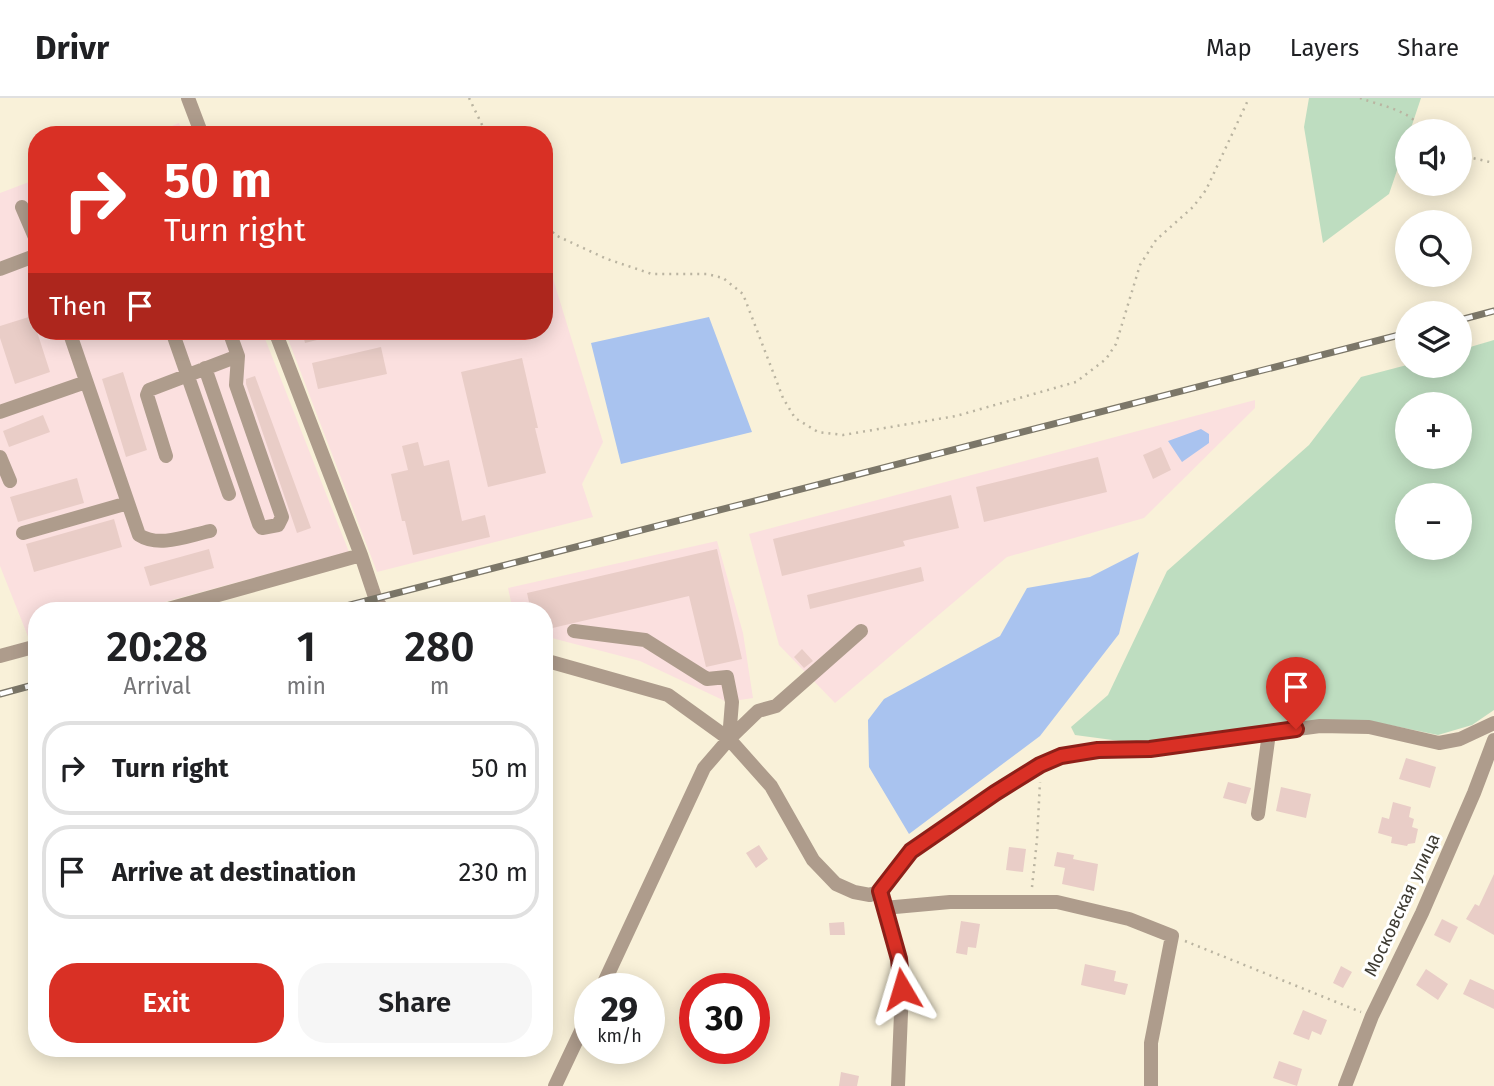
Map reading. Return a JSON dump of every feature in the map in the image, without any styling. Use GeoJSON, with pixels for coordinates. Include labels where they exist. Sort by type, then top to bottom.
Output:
{"type":"FeatureCollection","features":[{"type":"Feature","properties":{"kind":"street"},"geometry":{"type":"LineString","coordinates":[[188,98],[198,126]]}},
{"type":"Feature","properties":{"kind":"street"},"geometry":{"type":"LineString","coordinates":[[22,206],[28,220]]}},
{"type":"Feature","properties":{"kind":"street"},"geometry":{"type":"LineString","coordinates":[[0,269],[28,258]]}},
{"type":"Feature","properties":{"kind":"street"},"geometry":{"type":"LineString","coordinates":[[72,340],[139,535],[148,541],[157,542],[210,531]]}},
{"type":"Feature","properties":{"kind":"street"},"geometry":{"type":"LineString","coordinates":[[175,340],[229,494]]}},
{"type":"Feature","properties":{"kind":"street"},"geometry":{"type":"LineString","coordinates":[[205,368],[259,524],[262,527],[278,525],[282,517],[236,385],[238,356],[232,340]]}},
{"type":"Feature","properties":{"kind":"street"},"geometry":{"type":"LineString","coordinates":[[278,340],[377,602]]}},
{"type":"Feature","properties":{"kind":"street"},"geometry":{"type":"LineString","coordinates":[[166,456],[147,395],[149,390],[238,356]]}},
{"type":"Feature","properties":{"kind":"street"},"geometry":{"type":"LineString","coordinates":[[0,412],[86,382]]}},
{"type":"Feature","properties":{"kind":"street"},"geometry":{"type":"LineString","coordinates":[[0,457],[9,481]]}},
{"type":"Feature","properties":{"kind":"street"},"geometry":{"type":"LineString","coordinates":[[23,533],[128,503]]}},
{"type":"Feature","properties":{"kind":"street"},"geometry":{"type":"LineString","coordinates":[[193,602],[361,555]]}},
{"type":"Feature","properties":{"kind":"street"},"geometry":{"type":"LineString","coordinates":[[574,631],[645,640],[707,679],[727,677],[732,702],[729,738]]}},
{"type":"Feature","properties":{"kind":"street"},"geometry":{"type":"LineString","coordinates":[[608,973],[704,768],[729,738],[758,711],[776,706],[861,631]]}},
{"type":"Feature","properties":{"kind":"street"},"geometry":{"type":"LineString","coordinates":[[0,656],[28,648]]}},
{"type":"Feature","properties":{"kind":"street"},"geometry":{"type":"LineString","coordinates":[[553,663],[668,695],[729,738],[771,786],[813,860],[836,884],[870,895],[880,891],[911,851],[1040,765],[1061,756],[1098,750],[1150,749],[1320,726],[1369,727],[1439,743],[1460,739],[1494,723]]}},
{"type":"Feature","properties":{"kind":"street"},"geometry":{"type":"LineString","coordinates":[[1258,814],[1269,733]]}},
{"type":"Feature","properties":{"kind":"street","name":"Московская улица"},"geometry":{"type":"LineString","coordinates":[[1345,1086],[1371,1016],[1422,913],[1494,740]]}},
{"type":"Feature","properties":{"kind":"street"},"geometry":{"type":"LineString","coordinates":[[880,891],[899,959],[902,989],[898,1086]]}},
{"type":"Feature","properties":{"kind":"street"},"geometry":{"type":"LineString","coordinates":[[884,908],[950,902],[1057,902],[1129,919],[1172,936],[1151,1044],[1151,1086]]}},
{"type":"Feature","properties":{"kind":"street"},"geometry":{"type":"LineString","coordinates":[[555,1086],[574,1046]]}},
{"type":"Feature","properties":{"kind":"path"},"geometry":{"type":"LineString","coordinates":[[469,98],[483,126]]}},
{"type":"Feature","properties":{"kind":"path"},"geometry":{"type":"LineString","coordinates":[[553,232],[607,259],[652,274],[707,274],[723,278],[734,286],[743,295],[783,398],[795,418],[818,432],[843,435],[956,416],[1076,382],[1106,359],[1116,344],[1140,265],[1156,240],[1193,207],[1206,190],[1249,98]]}},
{"type":"Feature","properties":{"kind":"path"},"geometry":{"type":"LineString","coordinates":[[1360,98],[1413,119]]}},
{"type":"Feature","properties":{"kind":"path"},"geometry":{"type":"LineString","coordinates":[[1472,158],[1494,163]]}},
{"type":"Feature","properties":{"kind":"path"},"geometry":{"type":"LineString","coordinates":[[1030,901],[1037,840],[1040,765]]}},
{"type":"Feature","properties":{"kind":"path"},"geometry":{"type":"LineString","coordinates":[[1172,936],[1371,1016]]}},
{"type":"Feature","properties":{"kind":"shaded area"},"geometry":{"type":"Polygon","coordinates":[[[28,182],[28,340],[266,340],[349,552],[165,602],[28,602],[28,636],[0,566],[0,193],[28,182]]]}},
{"type":"Feature","properties":{"kind":"shaded area"},"geometry":{"type":"Polygon","coordinates":[[[553,279],[603,442],[582,484],[593,517],[377,572],[288,340],[553,340],[553,279]]]}},
{"type":"Feature","properties":{"kind":"shaded area"},"geometry":{"type":"Polygon","coordinates":[[[1255,400],[1255,408],[1144,518],[1007,557],[835,703],[779,645],[749,534],[1255,400]]]}},
{"type":"Feature","properties":{"kind":"shaded area"},"geometry":{"type":"Polygon","coordinates":[[[717,541],[743,633],[753,698],[727,702],[640,661],[553,638],[553,602],[511,602],[508,588],[717,541]]]}},
{"type":"Feature","properties":{"kind":"green space"},"geometry":{"type":"Polygon","coordinates":[[[1309,98],[1421,98],[1414,119],[1395,119],[1395,176],[1389,194],[1323,243],[1304,127],[1309,98]]]}},
{"type":"Feature","properties":{"kind":"green space"},"geometry":{"type":"Polygon","coordinates":[[[1494,340],[1494,710],[1472,725],[1438,735],[1370,721],[1321,720],[1272,725],[1150,745],[1075,735],[1071,727],[1108,695],[1167,571],[1309,445],[1361,377],[1395,368],[1395,378],[1472,378],[1472,346],[1494,340]]]}},
{"type":"Feature","properties":{"kind":"water"},"geometry":{"type":"Polygon","coordinates":[[[709,317],[752,432],[621,464],[591,343],[709,317]]]}},
{"type":"Feature","properties":{"kind":"water"},"geometry":{"type":"Polygon","coordinates":[[[1201,429],[1209,434],[1209,443],[1182,462],[1168,441],[1201,429]]]}},
{"type":"Feature","properties":{"kind":"water"},"geometry":{"type":"Polygon","coordinates":[[[1139,552],[1119,634],[1040,736],[909,834],[869,767],[868,720],[884,699],[1000,636],[1027,588],[1090,577],[1139,552]]]}},
{"type":"Feature","properties":{"kind":"building"},"geometry":{"type":"Polygon","coordinates":[[[28,317],[28,340],[40,340],[50,372],[15,384],[0,338],[0,326],[28,317]]]}},
{"type":"Feature","properties":{"kind":"building"},"geometry":{"type":"Polygon","coordinates":[[[381,347],[387,374],[318,389],[312,363],[381,347]]]}},
{"type":"Feature","properties":{"kind":"building"},"geometry":{"type":"Polygon","coordinates":[[[522,358],[546,473],[488,487],[461,372],[522,358]]]}},
{"type":"Feature","properties":{"kind":"building"},"geometry":{"type":"Polygon","coordinates":[[[123,372],[147,450],[126,457],[102,379],[123,372]]]}},
{"type":"Feature","properties":{"kind":"building"},"geometry":{"type":"Polygon","coordinates":[[[255,376],[311,528],[297,533],[246,384],[246,379],[255,376]]]}},
{"type":"Feature","properties":{"kind":"building"},"geometry":{"type":"Polygon","coordinates":[[[43,415],[50,432],[9,447],[3,431],[43,415]]]}},
{"type":"Feature","properties":{"kind":"building"},"geometry":{"type":"Polygon","coordinates":[[[418,442],[424,466],[449,460],[462,521],[485,515],[490,537],[413,555],[391,474],[408,470],[402,446],[418,442]]]}},
{"type":"Feature","properties":{"kind":"building"},"geometry":{"type":"Polygon","coordinates":[[[1161,447],[1171,470],[1153,479],[1143,455],[1161,447]]]}},
{"type":"Feature","properties":{"kind":"building"},"geometry":{"type":"Polygon","coordinates":[[[1098,457],[1107,492],[984,522],[976,487],[1098,457]]]}},
{"type":"Feature","properties":{"kind":"building"},"geometry":{"type":"Polygon","coordinates":[[[77,478],[84,503],[18,522],[10,497],[77,478]]]}},
{"type":"Feature","properties":{"kind":"building"},"geometry":{"type":"Polygon","coordinates":[[[951,495],[959,528],[903,541],[905,546],[782,576],[773,539],[951,495]]]}},
{"type":"Feature","properties":{"kind":"building"},"geometry":{"type":"Polygon","coordinates":[[[114,519],[122,547],[34,572],[26,544],[114,519]]]}},
{"type":"Feature","properties":{"kind":"building"},"geometry":{"type":"Polygon","coordinates":[[[209,549],[214,568],[150,586],[144,567],[209,549]]]}},
{"type":"Feature","properties":{"kind":"building"},"geometry":{"type":"Polygon","coordinates":[[[717,549],[742,659],[706,667],[689,596],[553,628],[553,602],[529,602],[527,593],[717,549]]]}},
{"type":"Feature","properties":{"kind":"building"},"geometry":{"type":"Polygon","coordinates":[[[921,567],[924,581],[810,609],[807,595],[921,567]]]}},
{"type":"Feature","properties":{"kind":"building"},"geometry":{"type":"Polygon","coordinates":[[[802,649],[813,661],[804,668],[794,657],[802,649]]]}},
{"type":"Feature","properties":{"kind":"building"},"geometry":{"type":"Polygon","coordinates":[[[1406,758],[1436,767],[1430,788],[1399,779],[1406,758]]]}},
{"type":"Feature","properties":{"kind":"building"},"geometry":{"type":"Polygon","coordinates":[[[1228,782],[1251,788],[1246,804],[1223,798],[1228,782]]]}},
{"type":"Feature","properties":{"kind":"building"},"geometry":{"type":"Polygon","coordinates":[[[1281,787],[1311,794],[1306,818],[1276,811],[1281,787]]]}},
{"type":"Feature","properties":{"kind":"building"},"geometry":{"type":"Polygon","coordinates":[[[1393,802],[1411,807],[1409,817],[1414,819],[1412,827],[1418,829],[1415,843],[1407,846],[1391,843],[1392,837],[1378,833],[1382,817],[1389,819],[1393,802]]]}},
{"type":"Feature","properties":{"kind":"building"},"geometry":{"type":"Polygon","coordinates":[[[759,845],[768,859],[756,868],[746,853],[759,845]]]}},
{"type":"Feature","properties":{"kind":"building"},"geometry":{"type":"Polygon","coordinates":[[[1009,847],[1026,849],[1023,872],[1006,870],[1009,847]]]}},
{"type":"Feature","properties":{"kind":"building"},"geometry":{"type":"Polygon","coordinates":[[[1057,852],[1074,855],[1073,859],[1098,864],[1094,891],[1062,884],[1065,868],[1054,866],[1057,852]]]}},
{"type":"Feature","properties":{"kind":"building"},"geometry":{"type":"Polygon","coordinates":[[[1494,874],[1494,935],[1466,919],[1475,904],[1479,906],[1494,874]]]}},
{"type":"Feature","properties":{"kind":"building"},"geometry":{"type":"Polygon","coordinates":[[[1442,919],[1458,927],[1450,943],[1434,935],[1442,919]]]}},
{"type":"Feature","properties":{"kind":"building"},"geometry":{"type":"Polygon","coordinates":[[[961,921],[980,924],[976,948],[968,947],[967,955],[956,953],[961,921]]]}},
{"type":"Feature","properties":{"kind":"building"},"geometry":{"type":"Polygon","coordinates":[[[844,922],[845,935],[830,935],[829,923],[844,922]]]}},
{"type":"Feature","properties":{"kind":"building"},"geometry":{"type":"Polygon","coordinates":[[[1085,964],[1116,971],[1114,981],[1128,984],[1125,995],[1081,985],[1085,964]]]}},
{"type":"Feature","properties":{"kind":"building"},"geometry":{"type":"Polygon","coordinates":[[[1341,966],[1352,972],[1343,988],[1333,983],[1341,966]]]}},
{"type":"Feature","properties":{"kind":"building"},"geometry":{"type":"Polygon","coordinates":[[[1426,969],[1448,984],[1438,1000],[1416,985],[1426,969]]]}},
{"type":"Feature","properties":{"kind":"building"},"geometry":{"type":"Polygon","coordinates":[[[1470,979],[1494,990],[1494,1009],[1463,994],[1470,979]]]}},
{"type":"Feature","properties":{"kind":"building"},"geometry":{"type":"Polygon","coordinates":[[[1303,1010],[1327,1020],[1321,1035],[1312,1031],[1309,1040],[1293,1034],[1303,1010]]]}},
{"type":"Feature","properties":{"kind":"building"},"geometry":{"type":"Polygon","coordinates":[[[1279,1061],[1302,1069],[1297,1086],[1273,1078],[1279,1061]]]}},
{"type":"Feature","properties":{"kind":"building"},"geometry":{"type":"Polygon","coordinates":[[[841,1072],[859,1076],[857,1086],[839,1086],[841,1072]]]}},
{"type":"Feature","properties":{"kind":"railway"},"geometry":{"type":"LineString","coordinates":[[1472,317],[1494,311]]}},
{"type":"Feature","properties":{"kind":"railway"},"geometry":{"type":"LineString","coordinates":[[362,602],[1395,336]]}},
{"type":"Feature","properties":{"kind":"railway"},"geometry":{"type":"LineString","coordinates":[[0,694],[28,686]]}},
{"type":"Feature","properties":{"kind":"route"},"geometry":{"type":"LineString","coordinates":[[902,989],[899,959],[880,891],[911,851],[995,793],[1040,765],[1061,756],[1098,750],[1150,749],[1222,741],[1296,729]]}}]}
